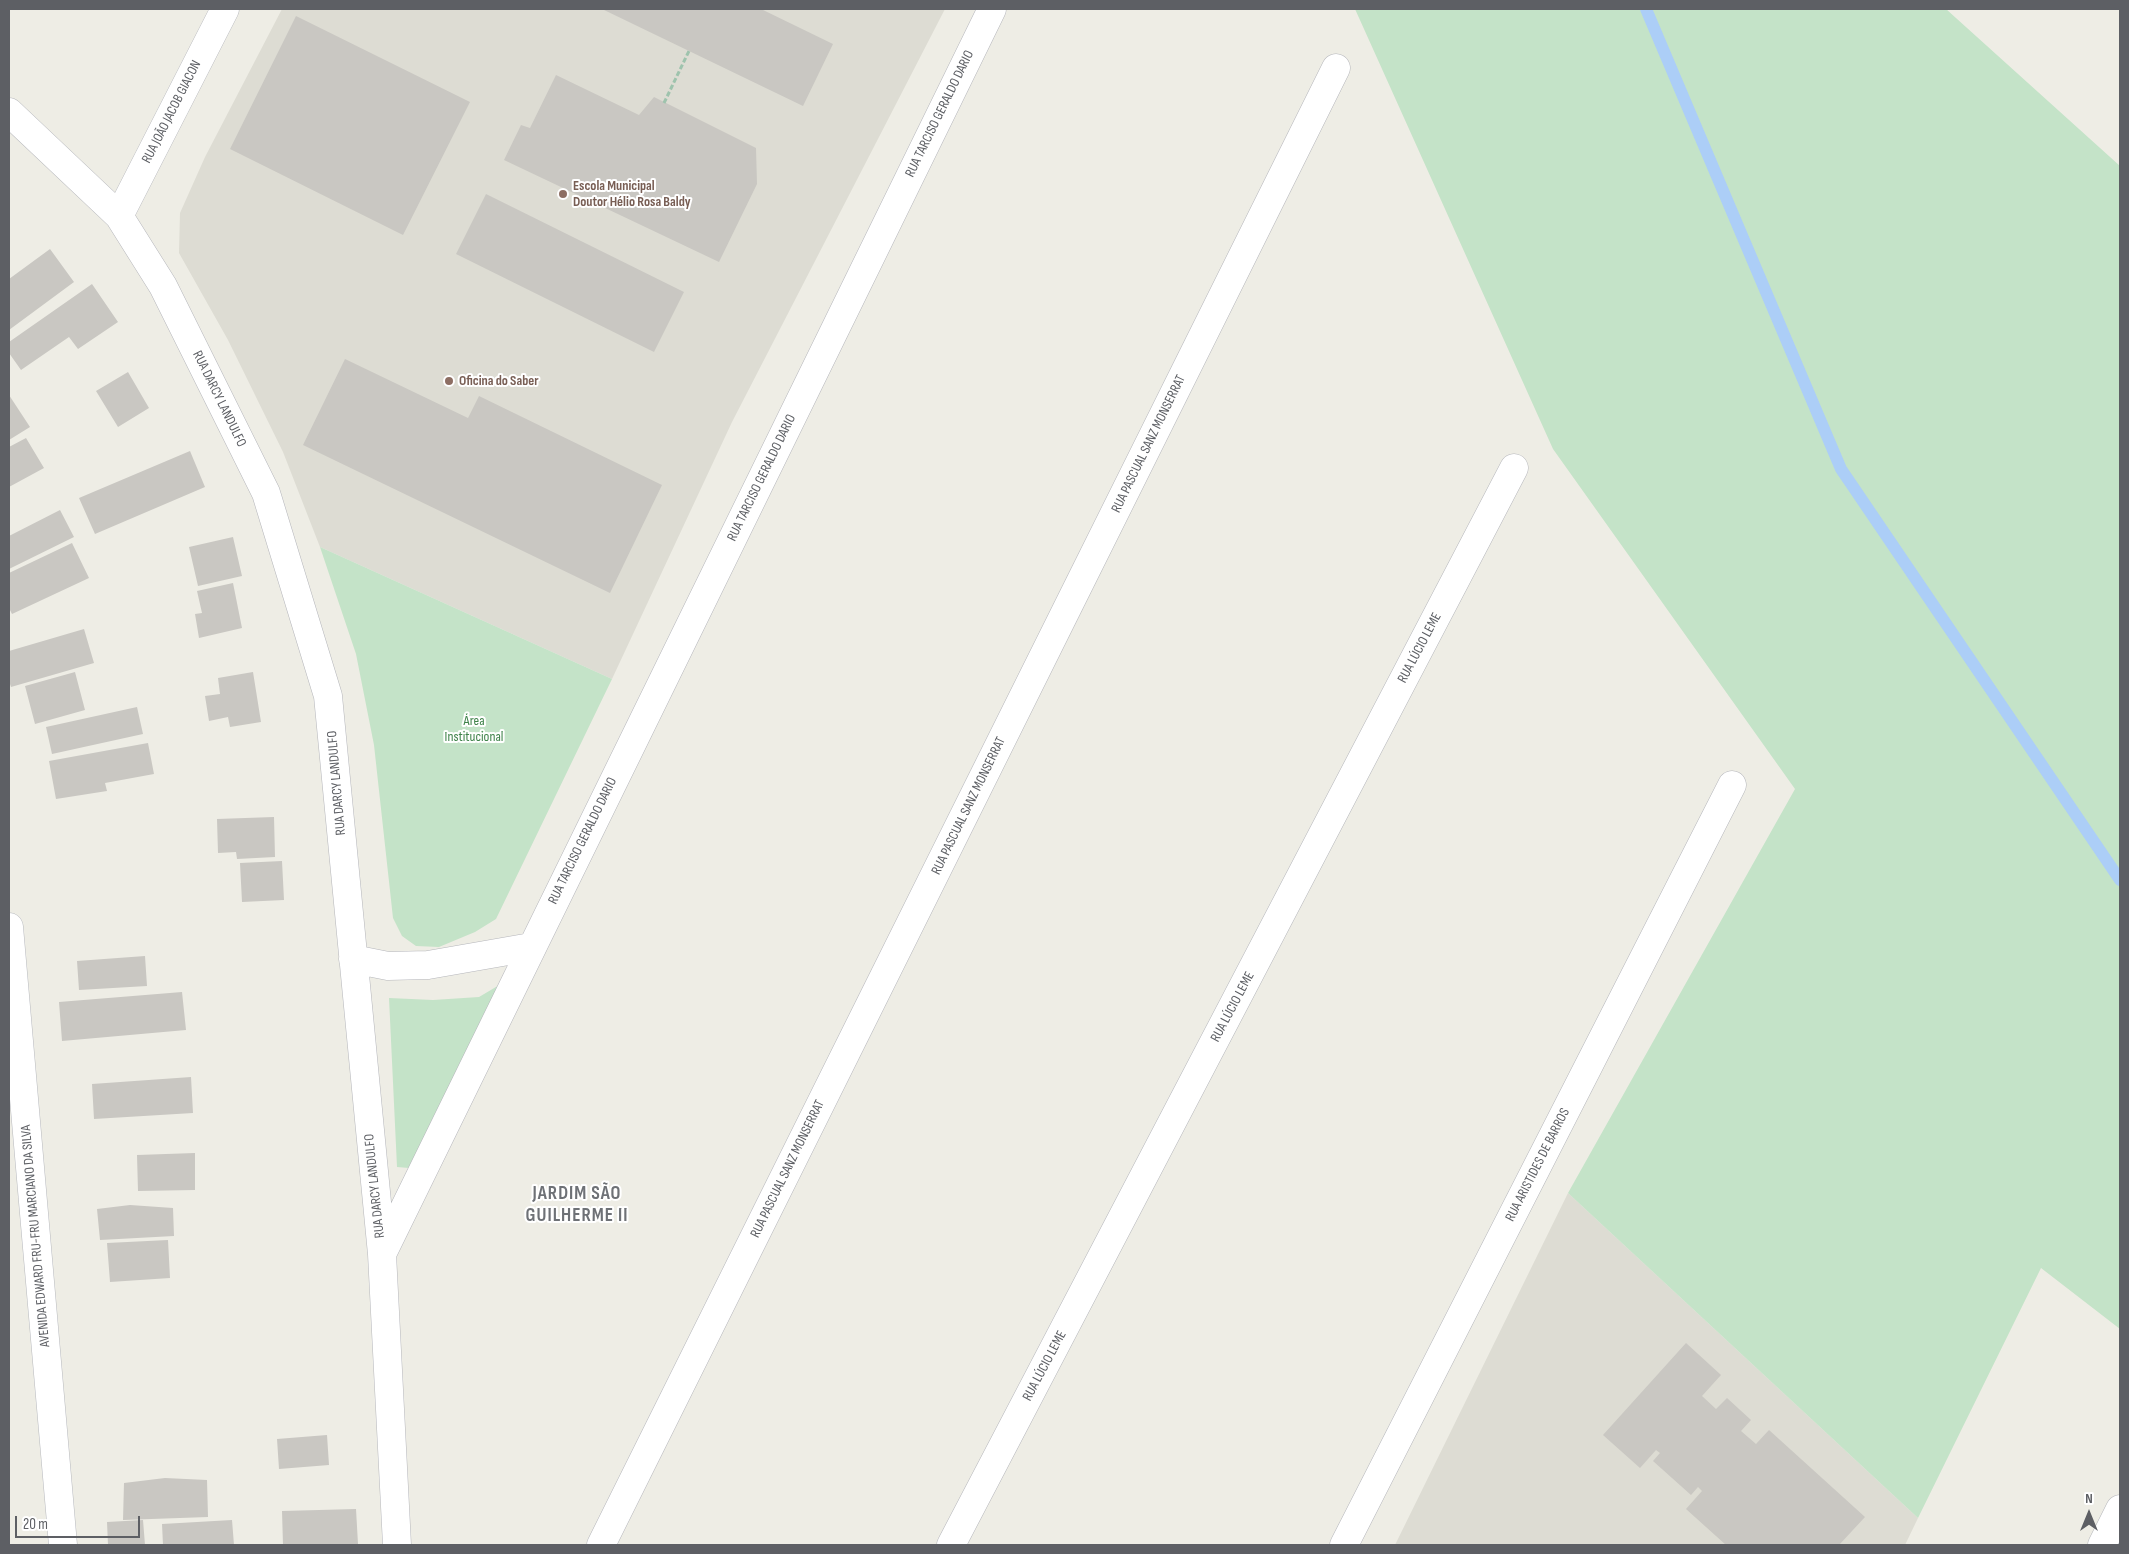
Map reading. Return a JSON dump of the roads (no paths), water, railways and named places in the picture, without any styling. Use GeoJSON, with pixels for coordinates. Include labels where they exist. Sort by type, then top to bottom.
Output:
{"type":"FeatureCollection","features":[{"type":"Feature","properties":{"kind":"street","name":"RUA JOÃO JACOB GIACON"},"geometry":{"type":"LineString","coordinates":[[120,216],[225,9]]}},
{"type":"Feature","properties":{"kind":"street","name":"RUA TARCISO GERALDO DARIO"},"geometry":{"type":"LineString","coordinates":[[382,1254],[992,9]]}},
{"type":"Feature","properties":{"kind":"street","name":"RUA PASCUAL SANZ MONSERRAT"},"geometry":{"type":"LineString","coordinates":[[601,1545],[1336,68]]}},
{"type":"Feature","properties":{"kind":"street","name":"RUA DARCY LANDULFO"},"geometry":{"type":"LineString","coordinates":[[9,112],[120,216],[163,286],[266,493],[328,696],[382,1254],[398,1545]]}},
{"type":"Feature","properties":{"kind":"street","name":"RUA LÚCIO LEME"},"geometry":{"type":"LineString","coordinates":[[951,1545],[1514,468]]}},
{"type":"Feature","properties":{"kind":"street","name":"RUA ARISTIDES DE BARROS"},"geometry":{"type":"LineString","coordinates":[[1344,1545],[1732,786]]}},
{"type":"Feature","properties":{"kind":"street","name":"AVENIDA EDWARD FRU-FRU MARCIANO DA SILVA"},"geometry":{"type":"LineString","coordinates":[[9,926],[63,1545]]}},
{"type":"Feature","properties":{"kind":"street"},"geometry":{"type":"LineString","coordinates":[[353,959],[388,966],[428,965],[531,947]]}},
{"type":"Feature","properties":{"kind":"street"},"geometry":{"type":"LineString","coordinates":[[2102,1545],[2120,1508]]}},
{"type":"Feature","properties":{"kind":"waterway"},"geometry":{"type":"LineString","coordinates":[[1646,9],[1841,469],[2120,880]]}},
{"type":"Feature","properties":{"kind":"place","name":"Escola Municipal Doutor Hélio Rosa Baldy"},"geometry":{"type":"Point","coordinates":[563,194]}},
{"type":"Feature","properties":{"kind":"place","name":"Oficina do Saber"},"geometry":{"type":"Point","coordinates":[449,381]}},
{"type":"Feature","properties":{"kind":"district","name":"JARDIM SÃO GUILHERME II"},"geometry":{"type":"Point","coordinates":[577,1205]}},
{"type":"Feature","properties":{"kind":"park label","name":"Área Institucional"},"geometry":{"type":"Point","coordinates":[474,730]}}]}
